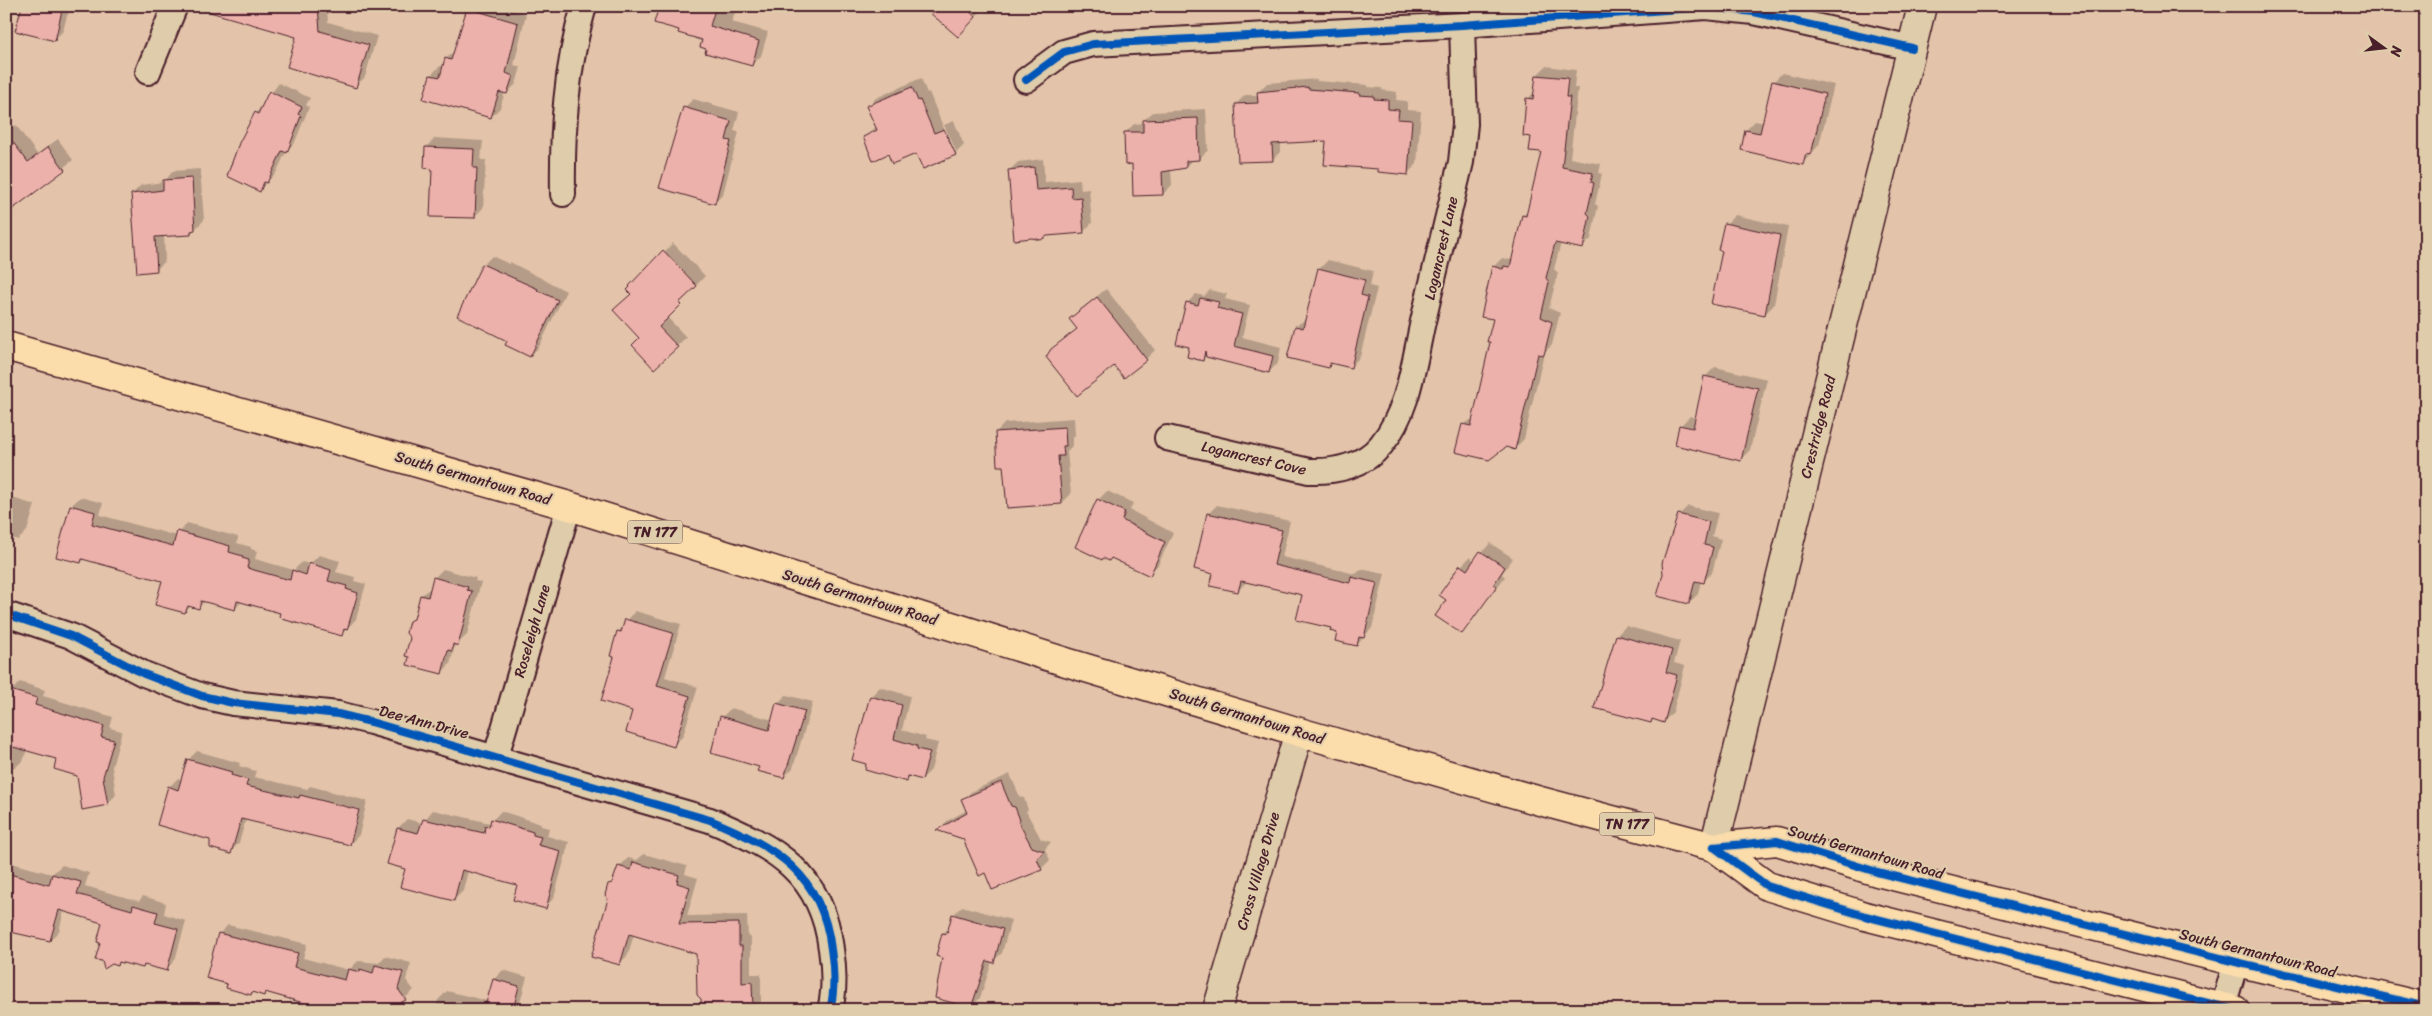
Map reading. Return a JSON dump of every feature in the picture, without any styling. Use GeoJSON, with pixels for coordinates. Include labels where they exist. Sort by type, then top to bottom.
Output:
{"type":"FeatureCollection","features":[{"type":"Feature","properties":{"kind":"main road","name":"South Germantown Road"},"geometry":{"type":"LineString","coordinates":[[6,346],[569,506],[1299,732],[1714,847],[1767,886],[1864,916],[2227,1009]]}},
{"type":"Feature","properties":{"kind":"main road","name":"South Germantown Road"},"geometry":{"type":"LineString","coordinates":[[1714,847],[1777,841],[1877,872],[2236,962],[2426,1007]]}},
{"type":"Feature","properties":{"kind":"street"},"geometry":{"type":"LineString","coordinates":[[148,72],[175,6]]}},
{"type":"Feature","properties":{"kind":"street"},"geometry":{"type":"LineString","coordinates":[[563,194],[564,120],[567,87],[584,6]]}},
{"type":"Feature","properties":{"kind":"street","name":"Crestridge Road"},"geometry":{"type":"LineString","coordinates":[[1714,847],[1922,6]]}},
{"type":"Feature","properties":{"kind":"street"},"geometry":{"type":"LineString","coordinates":[[1026,80],[1064,52],[1093,44],[1462,25],[1678,9],[1722,8],[1826,28],[1912,48]]}},
{"type":"Feature","properties":{"kind":"street","name":"Logancrest Lane"},"geometry":{"type":"LineString","coordinates":[[1368,457],[1381,445],[1392,430],[1404,399],[1461,162],[1465,124],[1462,25]]}},
{"type":"Feature","properties":{"kind":"street","name":"Logancrest Cove"},"geometry":{"type":"LineString","coordinates":[[1168,438],[1309,471],[1341,468],[1368,457]]}},
{"type":"Feature","properties":{"kind":"street","name":"Roseleigh Lane"},"geometry":{"type":"LineString","coordinates":[[496,756],[569,506]]}},
{"type":"Feature","properties":{"kind":"street","name":"Dee Ann Drive"},"geometry":{"type":"LineString","coordinates":[[6,614],[71,636],[144,674],[202,696],[233,703],[338,714],[496,756],[710,820],[740,832],[773,851],[797,870],[816,895],[829,932],[833,967],[830,1010]]}},
{"type":"Feature","properties":{"kind":"street","name":"Cross Village Drive"},"geometry":{"type":"LineString","coordinates":[[1217,1010],[1299,732]]}},
{"type":"Feature","properties":{"kind":"street"},"geometry":{"type":"LineString","coordinates":[[2227,1009],[2236,962]]}},
{"type":"Feature","properties":{"kind":"building"},"geometry":{"type":"Polygon","coordinates":[[[22,6],[63,6],[55,41],[15,31],[22,6]]]}},
{"type":"Feature","properties":{"kind":"building"},"geometry":{"type":"Polygon","coordinates":[[[210,6],[318,6],[320,31],[369,45],[356,88],[287,67],[296,37],[210,12],[210,6]]]}},
{"type":"Feature","properties":{"kind":"building"},"geometry":{"type":"Polygon","coordinates":[[[659,6],[716,6],[710,26],[759,41],[752,66],[705,53],[706,49],[700,47],[702,40],[678,33],[679,30],[654,23],[659,6]]]}},
{"type":"Feature","properties":{"kind":"building"},"geometry":{"type":"Polygon","coordinates":[[[922,6],[963,6],[976,17],[958,37],[922,6]]]}},
{"type":"Feature","properties":{"kind":"building"},"geometry":{"type":"Polygon","coordinates":[[[467,8],[518,23],[506,73],[513,76],[507,94],[499,92],[491,118],[423,99],[430,75],[440,77],[445,58],[451,60],[467,8]]]}},
{"type":"Feature","properties":{"kind":"building"},"geometry":{"type":"Polygon","coordinates":[[[1536,75],[1568,78],[1566,97],[1570,97],[1562,167],[1593,173],[1591,182],[1594,183],[1587,213],[1590,216],[1583,249],[1555,243],[1546,278],[1549,282],[1541,317],[1552,322],[1544,355],[1538,354],[1515,450],[1506,447],[1489,460],[1455,452],[1462,424],[1471,426],[1490,342],[1487,342],[1493,319],[1481,317],[1492,266],[1503,269],[1504,266],[1510,267],[1522,215],[1526,216],[1541,152],[1529,151],[1531,137],[1523,136],[1526,98],[1533,99],[1536,75]]]}},
{"type":"Feature","properties":{"kind":"building"},"geometry":{"type":"Polygon","coordinates":[[[1772,81],[1825,94],[1811,155],[1806,154],[1803,165],[1741,150],[1745,130],[1760,133],[1772,81]]]}},
{"type":"Feature","properties":{"kind":"building"},"geometry":{"type":"Polygon","coordinates":[[[912,87],[918,101],[920,100],[934,133],[944,129],[956,155],[923,169],[916,154],[892,164],[888,154],[873,161],[863,137],[877,130],[866,106],[912,87]]]}},
{"type":"Feature","properties":{"kind":"building"},"geometry":{"type":"Polygon","coordinates":[[[1308,87],[1308,89],[1359,93],[1359,95],[1374,96],[1374,99],[1388,100],[1388,109],[1399,110],[1398,119],[1412,120],[1408,175],[1378,172],[1378,169],[1324,165],[1326,141],[1272,144],[1273,161],[1238,162],[1235,104],[1258,103],[1257,92],[1308,87]]]}},
{"type":"Feature","properties":{"kind":"building"},"geometry":{"type":"Polygon","coordinates":[[[269,91],[302,107],[298,114],[301,116],[287,153],[282,151],[267,183],[264,182],[260,192],[227,176],[239,143],[255,112],[258,114],[269,91]]]}},
{"type":"Feature","properties":{"kind":"building"},"geometry":{"type":"Polygon","coordinates":[[[683,107],[731,121],[726,140],[731,141],[715,204],[659,188],[683,107]]]}},
{"type":"Feature","properties":{"kind":"building"},"geometry":{"type":"Polygon","coordinates":[[[1198,118],[1199,160],[1186,161],[1186,168],[1162,172],[1163,195],[1133,196],[1132,164],[1125,165],[1124,132],[1143,132],[1143,120],[1198,118]]]}},
{"type":"Feature","properties":{"kind":"building"},"geometry":{"type":"Polygon","coordinates":[[[6,133],[28,162],[48,147],[65,170],[6,214],[6,133]]]}},
{"type":"Feature","properties":{"kind":"building"},"geometry":{"type":"Polygon","coordinates":[[[425,147],[474,149],[473,168],[477,168],[475,218],[430,217],[432,169],[424,168],[425,147]]]}},
{"type":"Feature","properties":{"kind":"building"},"geometry":{"type":"Polygon","coordinates":[[[1034,167],[1036,190],[1071,187],[1072,198],[1081,197],[1084,233],[1047,236],[1041,240],[1032,238],[1014,240],[1008,170],[1034,167]]]}},
{"type":"Feature","properties":{"kind":"building"},"geometry":{"type":"Polygon","coordinates":[[[192,178],[195,230],[191,231],[191,235],[155,237],[157,271],[137,273],[131,194],[163,190],[163,180],[192,178]]]}},
{"type":"Feature","properties":{"kind":"building"},"geometry":{"type":"Polygon","coordinates":[[[1724,223],[1780,235],[1765,315],[1711,304],[1722,251],[1718,250],[1724,223]]]}},
{"type":"Feature","properties":{"kind":"building"},"geometry":{"type":"Polygon","coordinates":[[[663,250],[697,286],[679,303],[681,305],[659,327],[678,347],[654,369],[632,345],[639,338],[613,310],[631,294],[627,290],[629,286],[663,250]]]}},
{"type":"Feature","properties":{"kind":"building"},"geometry":{"type":"Polygon","coordinates":[[[482,264],[558,300],[530,357],[505,345],[507,341],[457,316],[482,264]]]}},
{"type":"Feature","properties":{"kind":"building"},"geometry":{"type":"Polygon","coordinates":[[[1318,268],[1365,280],[1361,295],[1368,297],[1351,368],[1330,363],[1329,368],[1287,358],[1295,326],[1303,328],[1318,268]]]}},
{"type":"Feature","properties":{"kind":"building"},"geometry":{"type":"Polygon","coordinates":[[[1097,297],[1147,360],[1124,378],[1114,366],[1077,396],[1046,357],[1051,349],[1077,329],[1069,319],[1097,297]]]}},
{"type":"Feature","properties":{"kind":"building"},"geometry":{"type":"Polygon","coordinates":[[[1200,298],[1219,302],[1217,308],[1242,314],[1234,346],[1273,356],[1269,373],[1206,357],[1205,351],[1203,361],[1187,357],[1189,347],[1176,344],[1186,302],[1198,305],[1200,298]]]}},
{"type":"Feature","properties":{"kind":"building"},"geometry":{"type":"Polygon","coordinates":[[[1704,376],[1758,388],[1741,461],[1675,445],[1679,425],[1693,428],[1704,376]]]}},
{"type":"Feature","properties":{"kind":"building"},"geometry":{"type":"Polygon","coordinates":[[[1065,427],[1066,446],[1063,446],[1064,456],[1058,456],[1062,504],[1007,508],[1003,466],[997,466],[995,432],[1065,427]]]}},
{"type":"Feature","properties":{"kind":"building"},"geometry":{"type":"Polygon","coordinates":[[[1097,499],[1125,512],[1122,520],[1165,542],[1150,576],[1111,558],[1109,561],[1103,558],[1102,560],[1075,547],[1097,499]]]}},
{"type":"Feature","properties":{"kind":"building"},"geometry":{"type":"Polygon","coordinates":[[[70,505],[95,512],[92,524],[173,546],[177,531],[230,546],[229,552],[249,560],[247,568],[290,580],[292,570],[306,575],[309,563],[331,570],[328,581],[347,586],[346,589],[358,593],[347,630],[344,629],[342,636],[282,619],[279,616],[280,613],[237,601],[235,610],[201,601],[199,609],[188,606],[185,613],[155,605],[162,581],[82,559],[81,563],[56,557],[70,505]]]}},
{"type":"Feature","properties":{"kind":"building"},"geometry":{"type":"Polygon","coordinates":[[[1207,513],[1282,530],[1274,565],[1350,583],[1351,577],[1377,583],[1364,638],[1359,637],[1357,646],[1335,641],[1337,633],[1330,631],[1331,628],[1296,620],[1302,595],[1241,581],[1238,592],[1210,586],[1213,574],[1194,569],[1207,513]]]}},
{"type":"Feature","properties":{"kind":"building"},"geometry":{"type":"Polygon","coordinates":[[[1678,514],[1709,522],[1704,545],[1713,547],[1704,583],[1695,581],[1689,604],[1657,596],[1663,574],[1662,563],[1678,514]]]}},
{"type":"Feature","properties":{"kind":"building"},"geometry":{"type":"Polygon","coordinates":[[[1480,551],[1505,567],[1494,584],[1497,586],[1462,634],[1435,616],[1446,600],[1439,595],[1460,565],[1467,570],[1480,551]]]}},
{"type":"Feature","properties":{"kind":"building"},"geometry":{"type":"Polygon","coordinates":[[[433,577],[468,587],[467,590],[472,591],[458,646],[453,644],[452,651],[448,650],[442,674],[407,665],[409,657],[405,656],[410,638],[406,633],[409,621],[414,619],[420,595],[428,597],[433,577]]]}},
{"type":"Feature","properties":{"kind":"building"},"geometry":{"type":"Polygon","coordinates":[[[625,619],[673,633],[657,686],[690,696],[674,747],[626,732],[632,711],[601,701],[614,657],[610,656],[617,631],[621,632],[625,619]]]}},
{"type":"Feature","properties":{"kind":"building"},"geometry":{"type":"Polygon","coordinates":[[[1616,635],[1672,650],[1666,672],[1677,675],[1664,723],[1652,719],[1651,723],[1594,708],[1616,635]]]}},
{"type":"Feature","properties":{"kind":"building"},"geometry":{"type":"Polygon","coordinates":[[[10,690],[37,698],[35,705],[104,726],[101,737],[114,740],[103,777],[108,805],[82,810],[77,776],[54,769],[56,759],[6,745],[6,702],[10,690]]]}},
{"type":"Feature","properties":{"kind":"building"},"geometry":{"type":"Polygon","coordinates":[[[870,696],[902,705],[894,739],[917,746],[917,749],[930,752],[922,780],[908,776],[907,782],[865,770],[866,764],[852,760],[870,696]]]}},
{"type":"Feature","properties":{"kind":"building"},"geometry":{"type":"Polygon","coordinates":[[[776,703],[805,711],[784,778],[757,771],[759,767],[711,753],[720,716],[769,730],[776,703]]]}},
{"type":"Feature","properties":{"kind":"building"},"geometry":{"type":"Polygon","coordinates":[[[187,759],[232,772],[231,775],[248,780],[246,786],[299,798],[300,795],[359,810],[350,845],[241,819],[231,854],[210,848],[210,840],[157,825],[168,786],[178,790],[187,759]]]}},
{"type":"Feature","properties":{"kind":"building"},"geometry":{"type":"Polygon","coordinates":[[[1001,782],[1011,806],[1015,807],[1020,820],[1018,821],[1032,847],[1044,851],[1037,859],[1042,870],[992,890],[985,873],[979,876],[963,839],[936,830],[967,813],[961,799],[1001,782]]]}},
{"type":"Feature","properties":{"kind":"building"},"geometry":{"type":"Polygon","coordinates":[[[423,819],[484,833],[485,826],[489,827],[491,819],[533,832],[533,835],[541,837],[538,845],[561,851],[546,909],[513,900],[517,885],[462,870],[454,901],[400,887],[405,869],[387,864],[397,828],[418,833],[423,819]]]}},
{"type":"Feature","properties":{"kind":"building"},"geometry":{"type":"Polygon","coordinates":[[[633,862],[679,875],[677,883],[690,887],[679,924],[739,923],[739,946],[742,946],[742,983],[752,982],[753,1010],[702,1010],[701,999],[697,995],[696,954],[629,934],[620,965],[591,957],[608,899],[605,895],[608,884],[612,883],[618,866],[631,870],[633,862]]]}},
{"type":"Feature","properties":{"kind":"building"},"geometry":{"type":"Polygon","coordinates":[[[6,873],[49,885],[52,874],[81,882],[77,894],[132,910],[133,905],[158,912],[155,923],[178,929],[167,971],[144,965],[143,968],[119,962],[118,966],[112,964],[104,969],[102,961],[95,960],[100,943],[97,942],[102,923],[59,910],[50,941],[6,931],[6,873]]]}},
{"type":"Feature","properties":{"kind":"building"},"geometry":{"type":"Polygon","coordinates":[[[952,914],[1003,929],[994,963],[987,961],[971,1008],[935,998],[942,958],[936,956],[942,933],[947,934],[952,914]]]}},
{"type":"Feature","properties":{"kind":"building"},"geometry":{"type":"Polygon","coordinates":[[[218,933],[298,953],[294,967],[345,980],[348,969],[360,972],[360,969],[373,973],[375,965],[403,972],[398,989],[406,1000],[394,1006],[393,1010],[328,1010],[265,992],[264,996],[252,992],[251,995],[226,988],[227,984],[206,978],[218,933]]]}},
{"type":"Feature","properties":{"kind":"building"},"geometry":{"type":"Polygon","coordinates":[[[493,979],[519,986],[513,1010],[484,1010],[493,979]]]}},
{"type":"Feature","properties":{"kind":"cycle path"},"geometry":{"type":"LineString","coordinates":[[1026,80],[1064,52],[1093,44],[1462,25],[1706,7],[1754,12],[1912,48]]}},
{"type":"Feature","properties":{"kind":"cycle path"},"geometry":{"type":"LineString","coordinates":[[6,614],[71,636],[144,674],[202,696],[233,703],[338,714],[371,722],[710,820],[733,830],[755,841],[792,866],[806,882],[817,901],[826,923],[832,956],[833,987],[830,1010]]}},
{"type":"Feature","properties":{"kind":"cycle path"},"geometry":{"type":"LineString","coordinates":[[1714,847],[1777,841],[1877,872],[2236,962],[2426,1007]]}},
{"type":"Feature","properties":{"kind":"cycle path"},"geometry":{"type":"LineString","coordinates":[[1714,847],[1767,886],[1865,916],[2235,1010]]}}]}
